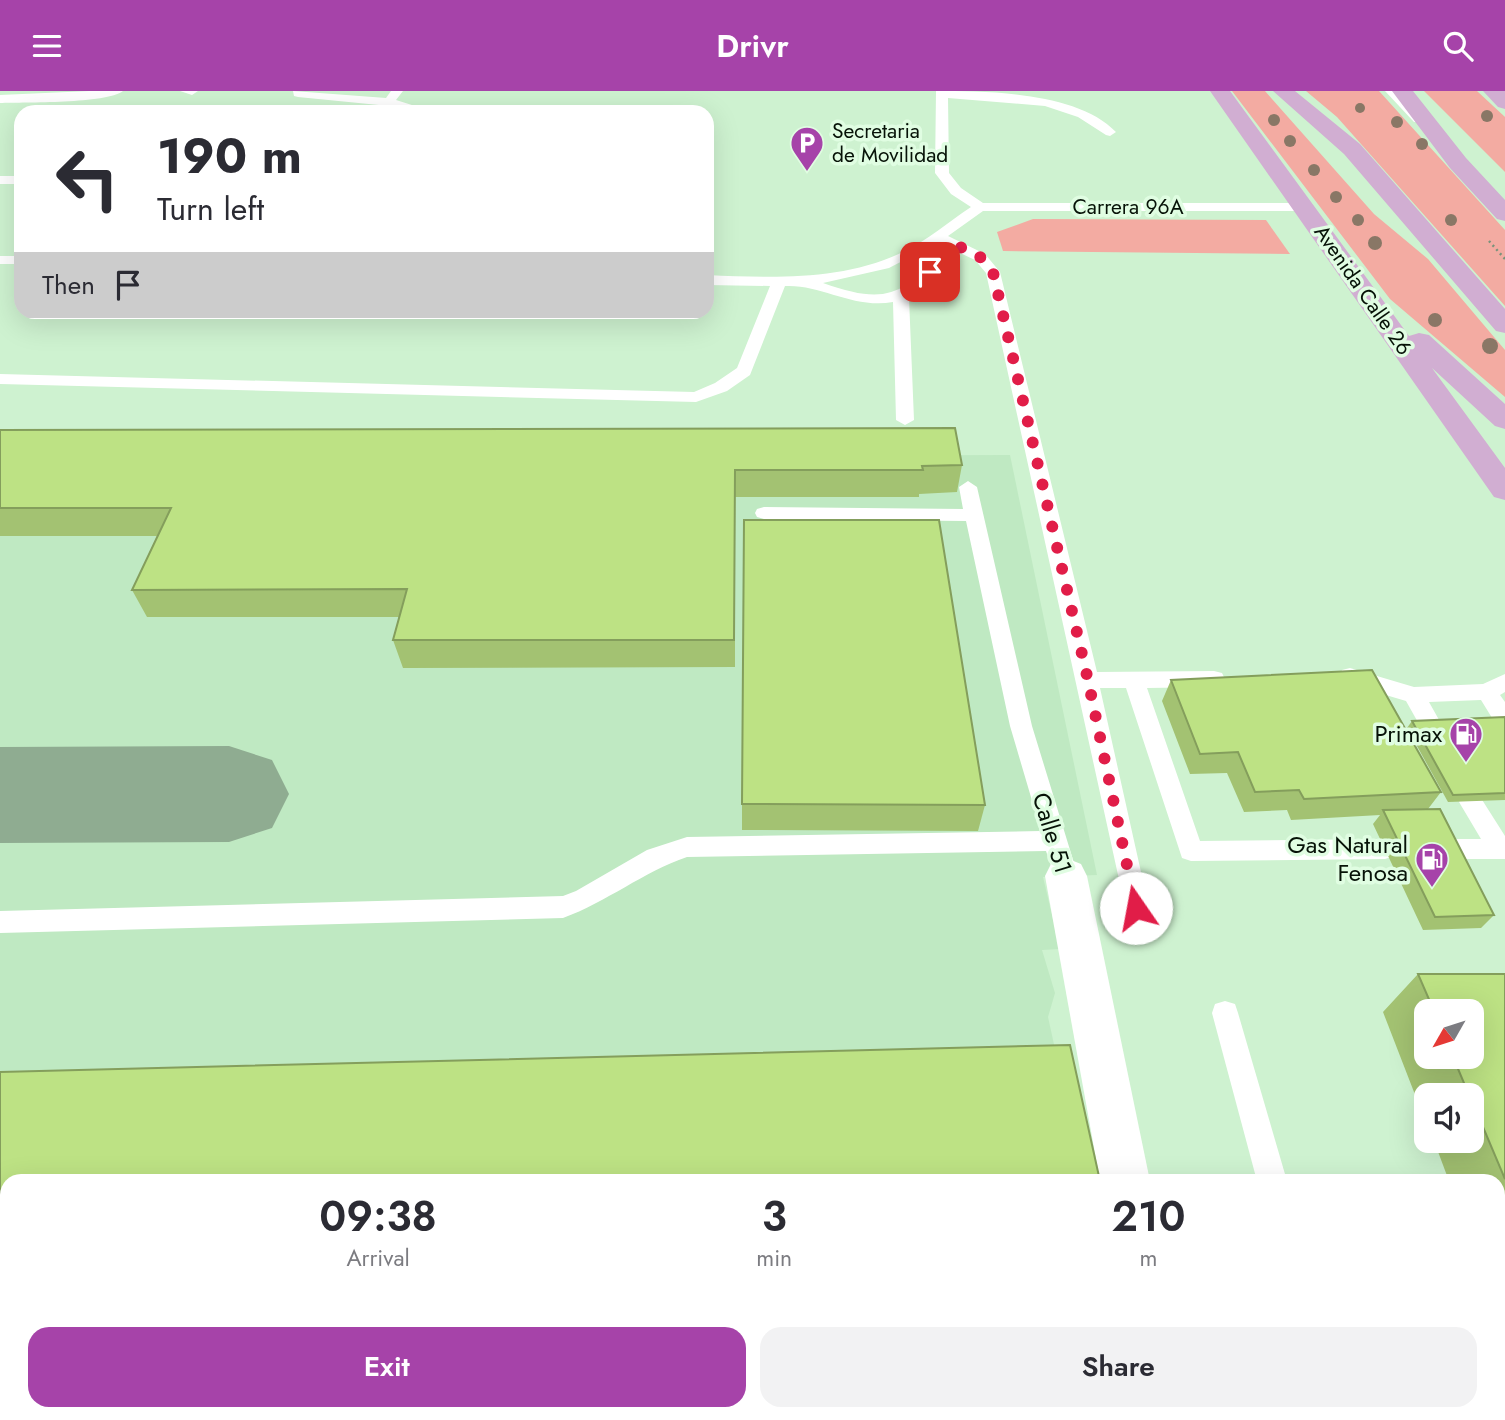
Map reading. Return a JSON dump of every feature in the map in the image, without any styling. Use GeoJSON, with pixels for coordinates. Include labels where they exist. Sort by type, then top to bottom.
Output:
{"type":"FeatureCollection","features":[{"type":"Feature","properties":{"kind":"main road","name":"Avenida Calle 26"},"geometry":{"type":"LineString","coordinates":[[1220,91],[1505,490]]}},
{"type":"Feature","properties":{"kind":"main road"},"geometry":{"type":"LineString","coordinates":[[1285,91],[1360,157],[1505,325]]}},
{"type":"Feature","properties":{"kind":"main road"},"geometry":{"type":"LineString","coordinates":[[1402,91],[1458,163],[1505,213]]}},
{"type":"Feature","properties":{"kind":"main road"},"geometry":{"type":"LineString","coordinates":[[1493,91],[1505,103]]}},
{"type":"Feature","properties":{"kind":"main road"},"geometry":{"type":"LineString","coordinates":[[1353,276],[1505,421]]}},
{"type":"Feature","properties":{"kind":"street","name":"Calle 51"},"geometry":{"type":"LineString","coordinates":[[1060,858],[1124,1174]]}},
{"type":"Feature","properties":{"kind":"lane"},"geometry":{"type":"LineString","coordinates":[[0,99],[80,96],[117,91]]}},
{"type":"Feature","properties":{"kind":"lane"},"geometry":{"type":"LineString","coordinates":[[186,91],[192,91]]}},
{"type":"Feature","properties":{"kind":"lane"},"geometry":{"type":"LineString","coordinates":[[300,91],[298,93],[401,105]]}},
{"type":"Feature","properties":{"kind":"lane"},"geometry":{"type":"LineString","coordinates":[[389,102],[397,91]]}},
{"type":"Feature","properties":{"kind":"lane"},"geometry":{"type":"LineString","coordinates":[[1391,91],[1458,163]]}},
{"type":"Feature","properties":{"kind":"lane"},"geometry":{"type":"LineString","coordinates":[[714,279],[805,282],[881,266],[909,254],[980,207],[956,191],[942,173],[942,92],[993,94],[1046,102],[1068,108],[1110,132]]}},
{"type":"Feature","properties":{"kind":"lane","name":"Carrera 96A"},"geometry":{"type":"LineString","coordinates":[[980,207],[1304,207]]}},
{"type":"Feature","properties":{"kind":"lane"},"geometry":{"type":"LineString","coordinates":[[937,236],[980,257],[993,272],[1088,680],[1136,908]]}},
{"type":"Feature","properties":{"kind":"lane"},"geometry":{"type":"LineString","coordinates":[[805,282],[850,298],[901,297],[918,284],[956,245]]}},
{"type":"Feature","properties":{"kind":"lane"},"geometry":{"type":"LineString","coordinates":[[0,379],[696,397],[721,387],[744,371],[778,283]]}},
{"type":"Feature","properties":{"kind":"lane"},"geometry":{"type":"LineString","coordinates":[[901,297],[905,420]]}},
{"type":"Feature","properties":{"kind":"lane","name":"Calle 51"},"geometry":{"type":"LineString","coordinates":[[968,487],[972,515],[1018,714],[1060,858]]}},
{"type":"Feature","properties":{"kind":"lane"},"geometry":{"type":"LineString","coordinates":[[764,513],[972,515]]}},
{"type":"Feature","properties":{"kind":"lane"},"geometry":{"type":"LineString","coordinates":[[1324,677],[1367,679],[1414,695],[1496,687],[1505,720]]}},
{"type":"Feature","properties":{"kind":"lane"},"geometry":{"type":"LineString","coordinates":[[1088,680],[1242,678]]}},
{"type":"Feature","properties":{"kind":"lane"},"geometry":{"type":"LineString","coordinates":[[1134,680],[1191,851],[1385,849]]}},
{"type":"Feature","properties":{"kind":"lane"},"geometry":{"type":"LineString","coordinates":[[1414,695],[1432,727]]}},
{"type":"Feature","properties":{"kind":"lane"},"geometry":{"type":"LineString","coordinates":[[1471,801],[1502,849]]}},
{"type":"Feature","properties":{"kind":"lane"},"geometry":{"type":"LineString","coordinates":[[0,922],[563,907],[585,899],[656,857],[687,847],[1060,858]]}},
{"type":"Feature","properties":{"kind":"lane"},"geometry":{"type":"LineString","coordinates":[[1441,849],[1502,849]]}},
{"type":"Feature","properties":{"kind":"lane"},"geometry":{"type":"LineString","coordinates":[[1225,1013],[1270,1174]]}},
{"type":"Feature","properties":{"kind":"shaded area"},"geometry":{"type":"Polygon","coordinates":[[[1232,91],[1265,91],[1374,214],[1428,259],[1505,350],[1505,397],[1390,299],[1232,91]]]}},
{"type":"Feature","properties":{"kind":"shaded area"},"geometry":{"type":"Polygon","coordinates":[[[1306,91],[1379,91],[1505,230],[1505,306],[1337,117],[1306,91]]]}},
{"type":"Feature","properties":{"kind":"shaded area"},"geometry":{"type":"Polygon","coordinates":[[[1424,91],[1477,91],[1505,117],[1505,172],[1424,91]]]}},
{"type":"Feature","properties":{"kind":"shaded area"},"geometry":{"type":"Polygon","coordinates":[[[1033,219],[1266,220],[1290,254],[1003,251],[997,232],[1033,219]]]}},
{"type":"Feature","properties":{"kind":"shaded area"},"geometry":{"type":"Polygon","coordinates":[[[1010,455],[1097,875],[1043,877],[1060,949],[1042,950],[1055,993],[1048,1017],[1082,1174],[0,1174],[0,458],[1010,455]]]}},
{"type":"Feature","properties":{"kind":"building"},"geometry":{"type":"Polygon","coordinates":[[[955,428],[962,465],[922,466],[923,470],[735,470],[734,640],[393,640],[407,589],[132,590],[171,508],[0,508],[0,430],[955,428]]]}},
{"type":"Feature","properties":{"kind":"building"},"geometry":{"type":"Polygon","coordinates":[[[744,520],[939,520],[985,805],[742,804],[744,520]]]}},
{"type":"Feature","properties":{"kind":"building"},"geometry":{"type":"Polygon","coordinates":[[[1372,670],[1441,792],[1304,799],[1299,790],[1255,792],[1238,752],[1200,754],[1171,680],[1372,670]]]}},
{"type":"Feature","properties":{"kind":"building","name":"Primax"},"geometry":{"type":"Polygon","coordinates":[[[1505,717],[1505,793],[1453,795],[1412,721],[1505,717]]]}},
{"type":"Feature","properties":{"kind":"building"},"geometry":{"type":"Polygon","coordinates":[[[1440,809],[1494,915],[1435,917],[1383,810],[1440,809]]]}},
{"type":"Feature","properties":{"kind":"building"},"geometry":{"type":"Polygon","coordinates":[[[1418,974],[1505,974],[1505,1174],[1484,1129],[1484,1083],[1464,1083],[1458,1069],[1484,1069],[1484,999],[1429,999],[1418,974]]]}},
{"type":"Feature","properties":{"kind":"building"},"geometry":{"type":"Polygon","coordinates":[[[1070,1045],[1098,1174],[0,1174],[0,1072],[1070,1045]]]}},
{"type":"Feature","properties":{"kind":"taxiway"},"geometry":{"type":"LineString","coordinates":[[0,795],[229,794]]}},
{"type":"Feature","properties":{"kind":"place","name":"Secretaria de Movilidad"},"geometry":{"type":"Point","coordinates":[807,173]}},
{"type":"Feature","properties":{"kind":"place","name":"Primax"},"geometry":{"type":"Point","coordinates":[1466,764]}},
{"type":"Feature","properties":{"kind":"place","name":"Gas Natural Fenosa"},"geometry":{"type":"Point","coordinates":[1432,889]}},
{"type":"Feature","properties":{"kind":"route"},"geometry":{"type":"LineString","coordinates":[[930,272],[956,245],[980,257],[993,272],[1088,680],[1136,908]]}}]}
